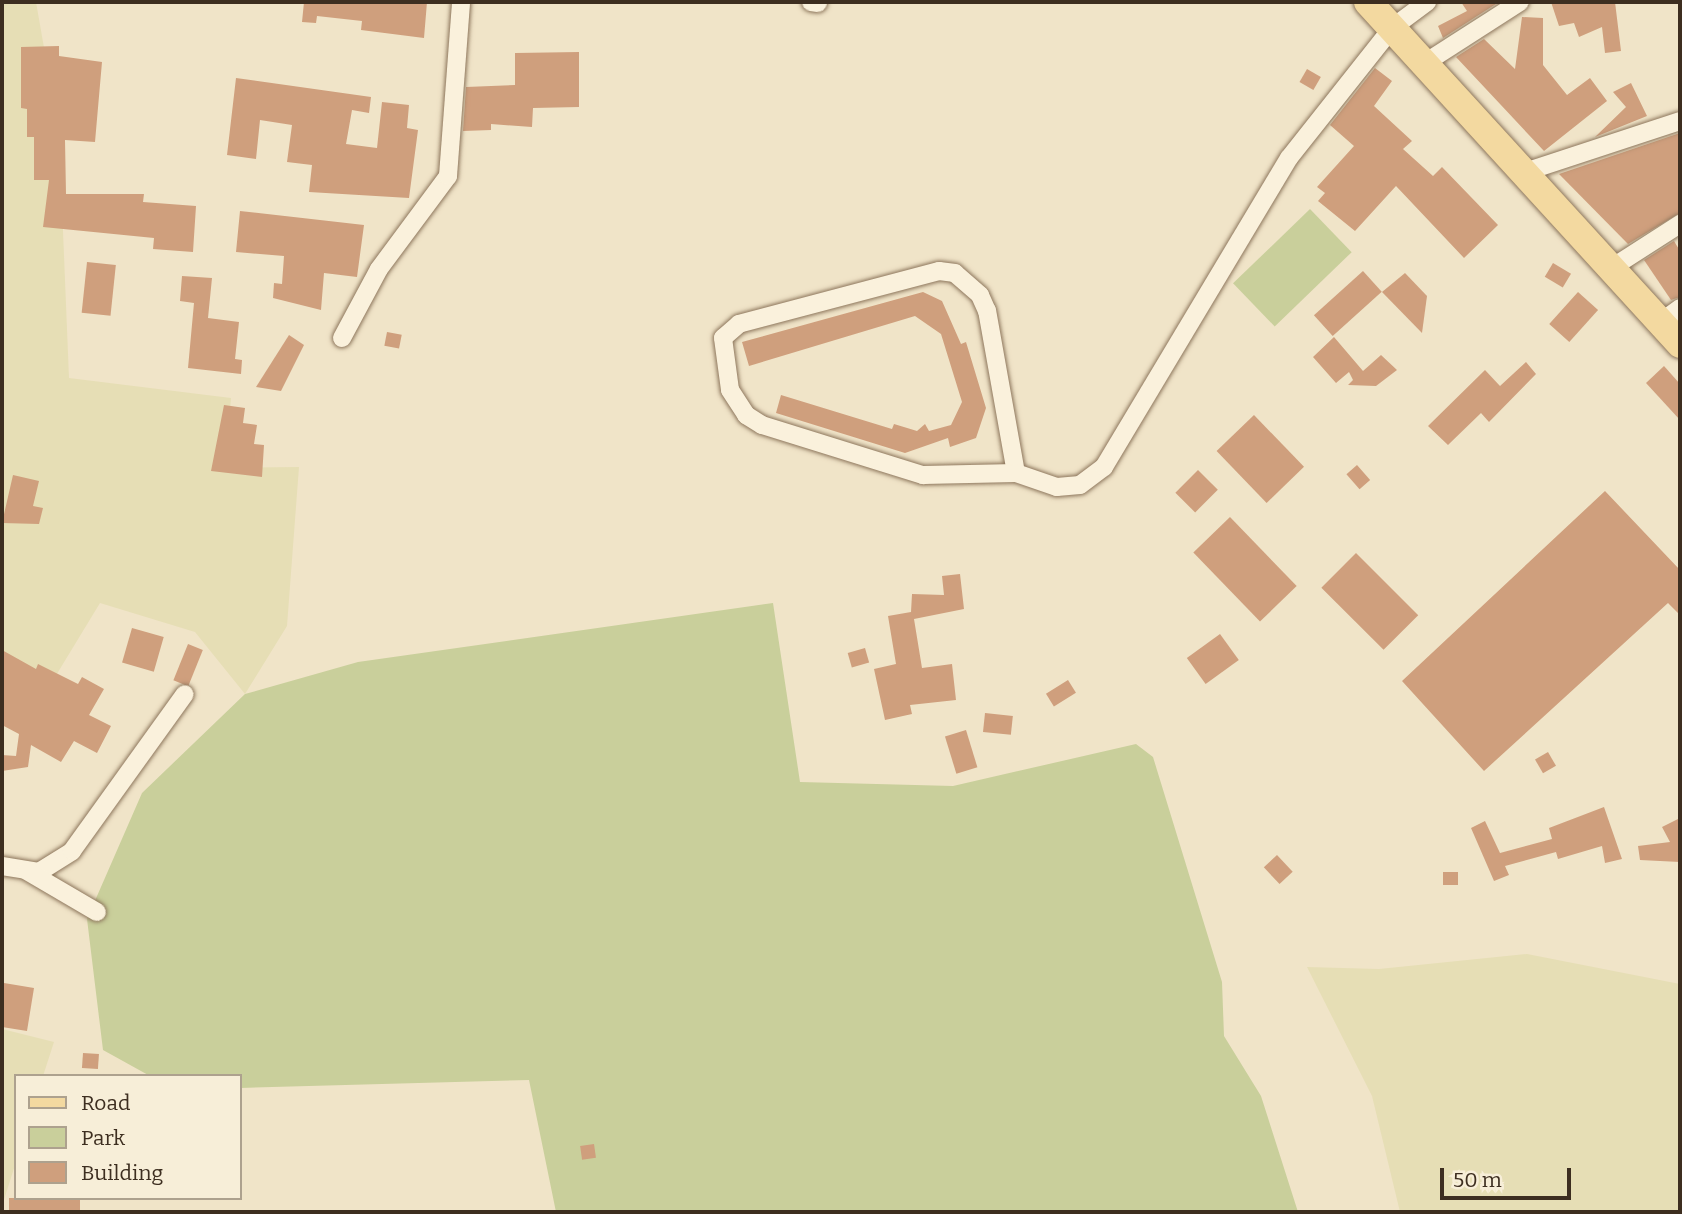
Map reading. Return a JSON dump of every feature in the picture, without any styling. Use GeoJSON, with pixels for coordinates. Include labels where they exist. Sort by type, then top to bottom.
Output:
{"type":"FeatureCollection","features":[{"type":"Feature","properties":{"kind":"main road"},"geometry":{"type":"LineString","coordinates":[[1368,2],[1428,61],[1613,267],[1671,315],[1680,344]]}},
{"type":"Feature","properties":{"kind":"street"},"geometry":{"type":"LineString","coordinates":[[342,338],[379,269],[448,176],[461,2]]}},
{"type":"Feature","properties":{"kind":"street"},"geometry":{"type":"LineString","coordinates":[[1016,472],[987,311],[980,295],[955,273],[939,271],[739,324],[723,338],[730,390],[762,425],[923,475],[1016,472],[1057,486],[1080,485],[1104,467],[1289,158],[1392,27],[1427,2]]}},
{"type":"Feature","properties":{"kind":"street"},"geometry":{"type":"LineString","coordinates":[[1428,61],[1520,2]]}},
{"type":"Feature","properties":{"kind":"street"},"geometry":{"type":"LineString","coordinates":[[1525,172],[1680,121]]}},
{"type":"Feature","properties":{"kind":"street"},"geometry":{"type":"LineString","coordinates":[[1613,267],[1680,224]]}},
{"type":"Feature","properties":{"kind":"street"},"geometry":{"type":"LineString","coordinates":[[2,866],[39,872],[72,851],[185,694]]}},
{"type":"Feature","properties":{"kind":"street"},"geometry":{"type":"LineString","coordinates":[[24,870],[97,912]]}},
{"type":"Feature","properties":{"kind":"shaded area"},"geometry":{"type":"Polygon","coordinates":[[[2,2],[36,2],[59,133],[69,378],[231,398],[225,468],[299,467],[287,626],[245,694],[195,632],[100,603],[21,733],[2,725],[2,2]]]}},
{"type":"Feature","properties":{"kind":"shaded area"},"geometry":{"type":"Polygon","coordinates":[[[1527,954],[1680,984],[1680,1212],[1400,1212],[1372,1096],[1307,967],[1379,969],[1527,954]]]}},
{"type":"Feature","properties":{"kind":"shaded area"},"geometry":{"type":"Polygon","coordinates":[[[2,1029],[54,1042],[44,1074],[14,1074],[14,1168],[2,1206],[2,1029]]]}},
{"type":"Feature","properties":{"kind":"green space"},"geometry":{"type":"Polygon","coordinates":[[[1310,209],[1352,252],[1275,326],[1233,283],[1310,209]]]}},
{"type":"Feature","properties":{"kind":"green space"},"geometry":{"type":"Polygon","coordinates":[[[773,603],[800,782],[953,786],[1136,744],[1153,757],[1222,982],[1224,1036],[1261,1096],[1298,1212],[556,1212],[529,1080],[242,1088],[242,1074],[146,1074],[103,1050],[87,919],[142,793],[245,694],[358,662],[773,603]]]}},
{"type":"Feature","properties":{"kind":"building"},"geometry":{"type":"Polygon","coordinates":[[[304,2],[427,2],[424,38],[361,30],[362,21],[317,16],[316,23],[302,22],[304,2]]]}},
{"type":"Feature","properties":{"kind":"building"},"geometry":{"type":"Polygon","coordinates":[[[1461,2],[1499,2],[1443,38],[1438,26],[1467,11],[1461,2]]]}},
{"type":"Feature","properties":{"kind":"building"},"geometry":{"type":"Polygon","coordinates":[[[1551,2],[1615,2],[1621,51],[1605,53],[1602,27],[1579,37],[1574,23],[1559,26],[1551,2]]]}},
{"type":"Feature","properties":{"kind":"building"},"geometry":{"type":"Polygon","coordinates":[[[1522,17],[1543,18],[1543,65],[1567,95],[1590,78],[1607,101],[1544,151],[1456,57],[1484,39],[1515,69],[1522,17]]]}},
{"type":"Feature","properties":{"kind":"building"},"geometry":{"type":"Polygon","coordinates":[[[59,46],[59,56],[102,62],[95,142],[65,140],[66,194],[144,194],[143,202],[196,206],[193,252],[153,249],[154,238],[43,227],[49,180],[34,180],[34,137],[27,137],[27,109],[21,108],[21,47],[59,46]]]}},
{"type":"Feature","properties":{"kind":"building"},"geometry":{"type":"Polygon","coordinates":[[[579,52],[579,107],[533,108],[532,127],[491,124],[491,130],[463,131],[466,87],[515,85],[515,53],[579,52]]]}},
{"type":"Feature","properties":{"kind":"building"},"geometry":{"type":"Polygon","coordinates":[[[1375,68],[1392,81],[1374,106],[1412,141],[1403,149],[1433,176],[1442,167],[1498,225],[1464,258],[1396,186],[1355,231],[1318,201],[1325,193],[1317,187],[1354,146],[1330,125],[1375,68]]]}},
{"type":"Feature","properties":{"kind":"building"},"geometry":{"type":"Polygon","coordinates":[[[1307,69],[1321,77],[1313,90],[1300,82],[1307,69]]]}},
{"type":"Feature","properties":{"kind":"building"},"geometry":{"type":"Polygon","coordinates":[[[236,78],[371,97],[369,113],[352,110],[346,144],[377,148],[382,102],[409,105],[407,128],[418,130],[409,198],[309,192],[312,165],[287,162],[292,125],[260,120],[256,159],[227,155],[236,78]]]}},
{"type":"Feature","properties":{"kind":"building"},"geometry":{"type":"Polygon","coordinates":[[[1631,83],[1647,116],[1595,137],[1626,107],[1613,92],[1631,83]]]}},
{"type":"Feature","properties":{"kind":"building"},"geometry":{"type":"Polygon","coordinates":[[[1680,133],[1680,213],[1628,244],[1559,174],[1680,133]]]}},
{"type":"Feature","properties":{"kind":"building"},"geometry":{"type":"Polygon","coordinates":[[[240,211],[364,225],[357,277],[324,273],[321,310],[273,298],[274,283],[282,284],[284,256],[236,252],[240,211]]]}},
{"type":"Feature","properties":{"kind":"building"},"geometry":{"type":"Polygon","coordinates":[[[1674,241],[1680,251],[1680,297],[1671,300],[1644,260],[1674,241]]]}},
{"type":"Feature","properties":{"kind":"building"},"geometry":{"type":"Polygon","coordinates":[[[87,262],[116,265],[111,316],[82,313],[87,262]]]}},
{"type":"Feature","properties":{"kind":"building"},"geometry":{"type":"Polygon","coordinates":[[[1553,263],[1571,274],[1563,288],[1545,277],[1553,263]]]}},
{"type":"Feature","properties":{"kind":"building"},"geometry":{"type":"Polygon","coordinates":[[[1363,271],[1382,292],[1333,336],[1314,315],[1363,271]]]}},
{"type":"Feature","properties":{"kind":"building"},"geometry":{"type":"Polygon","coordinates":[[[1405,273],[1427,296],[1422,333],[1382,292],[1405,273]]]}},
{"type":"Feature","properties":{"kind":"building"},"geometry":{"type":"Polygon","coordinates":[[[182,276],[212,278],[208,318],[239,322],[235,359],[242,360],[241,374],[188,368],[194,303],[180,301],[182,276]]]}},
{"type":"Feature","properties":{"kind":"building"},"geometry":{"type":"Polygon","coordinates":[[[923,292],[942,301],[961,344],[966,342],[986,408],[976,438],[950,447],[948,438],[905,453],[776,413],[781,395],[892,429],[894,424],[917,431],[925,424],[929,431],[951,425],[962,402],[941,334],[915,316],[749,366],[742,342],[923,292]]]}},
{"type":"Feature","properties":{"kind":"building"},"geometry":{"type":"Polygon","coordinates":[[[1578,292],[1598,310],[1569,342],[1549,324],[1578,292]]]}},
{"type":"Feature","properties":{"kind":"building"},"geometry":{"type":"Polygon","coordinates":[[[387,332],[402,335],[399,349],[384,346],[387,332]]]}},
{"type":"Feature","properties":{"kind":"building"},"geometry":{"type":"Polygon","coordinates":[[[289,335],[304,345],[281,391],[256,387],[289,335]]]}},
{"type":"Feature","properties":{"kind":"building"},"geometry":{"type":"Polygon","coordinates":[[[1334,337],[1363,371],[1381,355],[1397,370],[1376,386],[1348,385],[1353,380],[1349,372],[1336,383],[1313,357],[1334,337]]]}},
{"type":"Feature","properties":{"kind":"building"},"geometry":{"type":"Polygon","coordinates":[[[1526,362],[1536,374],[1489,422],[1481,413],[1448,445],[1428,426],[1485,370],[1500,386],[1526,362]]]}},
{"type":"Feature","properties":{"kind":"building"},"geometry":{"type":"Polygon","coordinates":[[[1664,366],[1680,384],[1680,420],[1646,383],[1664,366]]]}},
{"type":"Feature","properties":{"kind":"building"},"geometry":{"type":"Polygon","coordinates":[[[224,405],[245,408],[243,423],[257,425],[254,444],[264,445],[262,477],[211,471],[224,405]]]}},
{"type":"Feature","properties":{"kind":"building"},"geometry":{"type":"Polygon","coordinates":[[[1254,415],[1304,467],[1267,503],[1217,451],[1254,415]]]}},
{"type":"Feature","properties":{"kind":"building"},"geometry":{"type":"Polygon","coordinates":[[[1357,465],[1370,480],[1360,489],[1346,474],[1357,465]]]}},
{"type":"Feature","properties":{"kind":"building"},"geometry":{"type":"Polygon","coordinates":[[[1198,470],[1218,490],[1195,512],[1175,493],[1198,470]]]}},
{"type":"Feature","properties":{"kind":"building"},"geometry":{"type":"Polygon","coordinates":[[[13,475],[39,481],[33,506],[43,508],[39,524],[2,523],[13,475]]]}},
{"type":"Feature","properties":{"kind":"building"},"geometry":{"type":"Polygon","coordinates":[[[1605,491],[1680,570],[1680,615],[1668,603],[1484,771],[1402,681],[1605,491]]]}},
{"type":"Feature","properties":{"kind":"building"},"geometry":{"type":"Polygon","coordinates":[[[1230,517],[1297,586],[1260,621],[1193,552],[1230,517]]]}},
{"type":"Feature","properties":{"kind":"building"},"geometry":{"type":"Polygon","coordinates":[[[1356,553],[1418,615],[1384,650],[1321,588],[1356,553]]]}},
{"type":"Feature","properties":{"kind":"building"},"geometry":{"type":"Polygon","coordinates":[[[960,574],[964,609],[914,619],[922,668],[952,664],[956,700],[910,705],[912,714],[885,720],[874,669],[896,664],[888,616],[911,612],[912,594],[944,595],[942,576],[960,574]]]}},
{"type":"Feature","properties":{"kind":"building"},"geometry":{"type":"Polygon","coordinates":[[[132,628],[164,637],[154,672],[122,663],[132,628]]]}},
{"type":"Feature","properties":{"kind":"building"},"geometry":{"type":"Polygon","coordinates":[[[1220,634],[1239,660],[1206,684],[1187,658],[1220,634]]]}},
{"type":"Feature","properties":{"kind":"building"},"geometry":{"type":"Polygon","coordinates":[[[188,644],[203,650],[188,686],[173,680],[188,644]]]}},
{"type":"Feature","properties":{"kind":"building"},"geometry":{"type":"Polygon","coordinates":[[[865,648],[869,662],[852,667],[848,653],[865,648]]]}},
{"type":"Feature","properties":{"kind":"building"},"geometry":{"type":"Polygon","coordinates":[[[2,650],[36,669],[38,664],[78,684],[82,677],[104,689],[89,715],[111,726],[97,753],[74,741],[61,762],[31,745],[28,767],[2,771],[2,755],[16,756],[19,734],[2,725],[2,650]]]}},
{"type":"Feature","properties":{"kind":"building"},"geometry":{"type":"Polygon","coordinates":[[[1068,680],[1076,693],[1054,706],[1046,694],[1068,680]]]}},
{"type":"Feature","properties":{"kind":"building"},"geometry":{"type":"Polygon","coordinates":[[[985,713],[1013,716],[1011,735],[983,732],[985,713]]]}},
{"type":"Feature","properties":{"kind":"building"},"geometry":{"type":"Polygon","coordinates":[[[966,730],[977,767],[956,774],[945,736],[966,730]]]}},
{"type":"Feature","properties":{"kind":"building"},"geometry":{"type":"Polygon","coordinates":[[[1548,752],[1556,766],[1543,773],[1535,760],[1548,752]]]}},
{"type":"Feature","properties":{"kind":"building"},"geometry":{"type":"Polygon","coordinates":[[[1604,807],[1622,859],[1605,863],[1602,846],[1558,859],[1556,852],[1505,866],[1509,875],[1494,881],[1471,828],[1485,821],[1500,853],[1552,839],[1549,828],[1604,807]]]}},
{"type":"Feature","properties":{"kind":"building"},"geometry":{"type":"Polygon","coordinates":[[[1680,818],[1680,862],[1640,860],[1638,846],[1670,842],[1662,827],[1680,818]]]}},
{"type":"Feature","properties":{"kind":"building"},"geometry":{"type":"Polygon","coordinates":[[[1277,855],[1293,872],[1280,884],[1264,867],[1277,855]]]}},
{"type":"Feature","properties":{"kind":"building"},"geometry":{"type":"Polygon","coordinates":[[[1443,872],[1458,872],[1458,885],[1443,885],[1443,872]]]}},
{"type":"Feature","properties":{"kind":"building"},"geometry":{"type":"Polygon","coordinates":[[[4,983],[34,988],[27,1031],[2,1027],[4,983]]]}},
{"type":"Feature","properties":{"kind":"building"},"geometry":{"type":"Polygon","coordinates":[[[83,1053],[99,1054],[98,1069],[82,1068],[83,1053]]]}},
{"type":"Feature","properties":{"kind":"building"},"geometry":{"type":"Polygon","coordinates":[[[594,1144],[596,1158],[582,1160],[580,1146],[594,1144]]]}},
{"type":"Feature","properties":{"kind":"building"},"geometry":{"type":"Polygon","coordinates":[[[9,1198],[80,1200],[80,1212],[9,1212],[9,1198]]]}}]}
